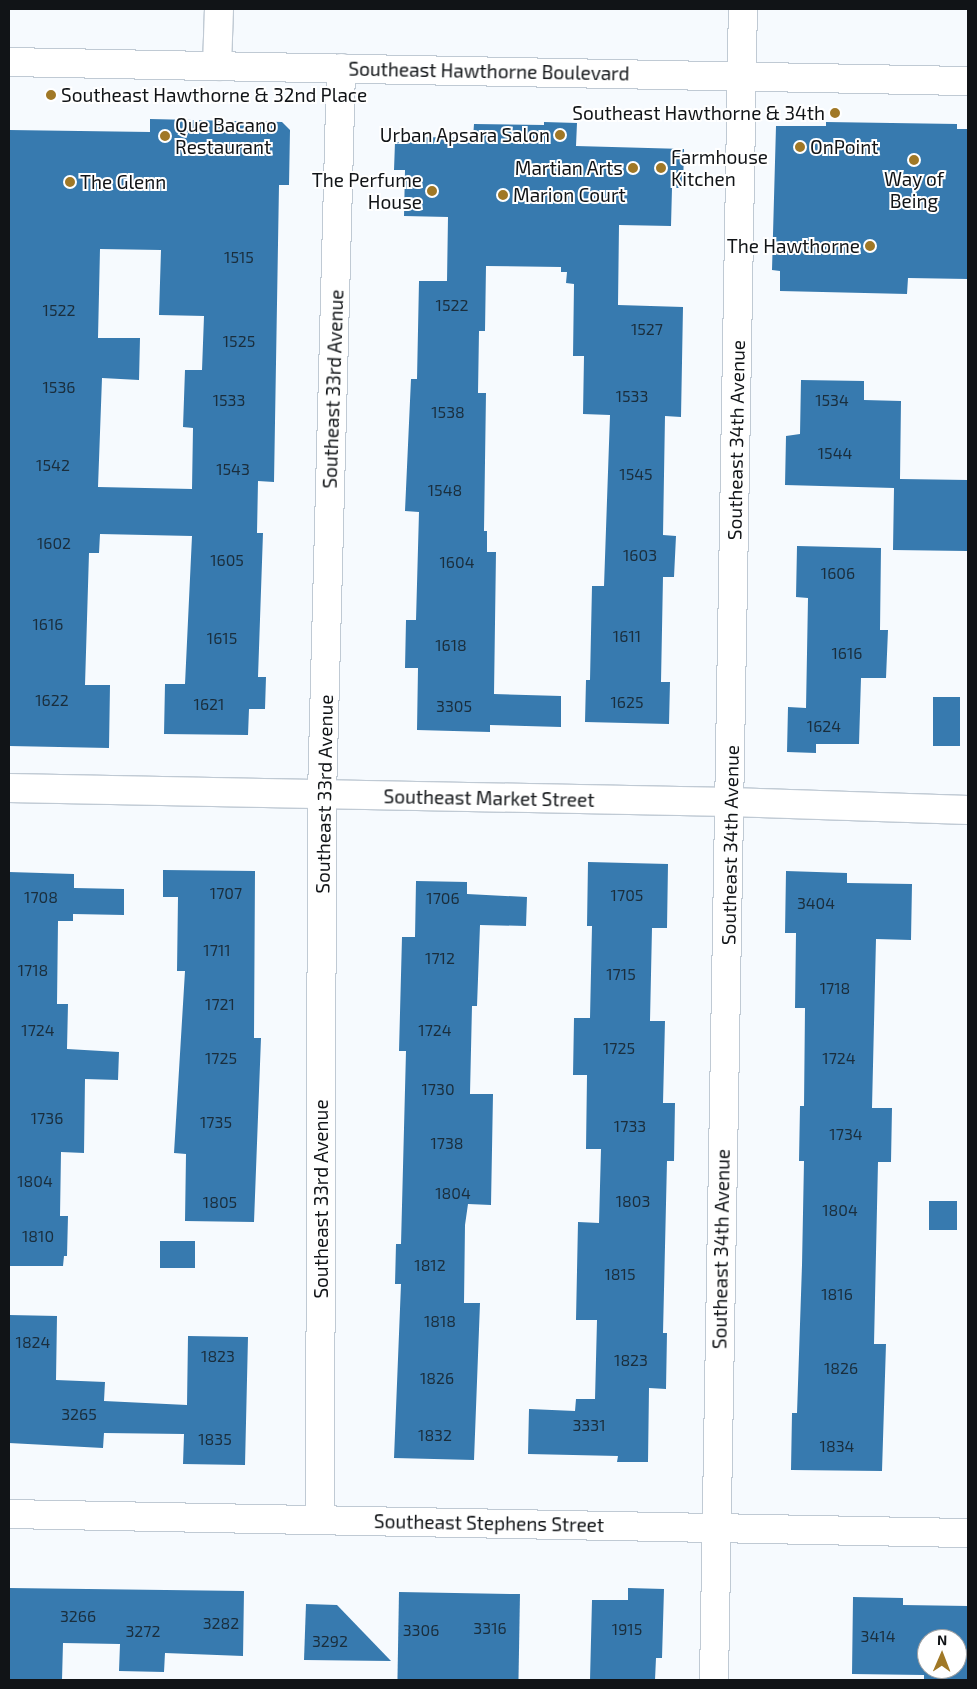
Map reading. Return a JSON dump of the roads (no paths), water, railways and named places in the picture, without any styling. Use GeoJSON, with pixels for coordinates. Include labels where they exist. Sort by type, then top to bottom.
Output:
{"type":"FeatureCollection","features":[{"type":"Feature","properties":{"kind":"street"},"geometry":{"type":"LineString","coordinates":[[218,66],[219,9]]}},
{"type":"Feature","properties":{"kind":"street","name":"Southeast 34th Avenue"},"geometry":{"type":"LineString","coordinates":[[714,1680],[715,1527],[730,802],[743,9]]}},
{"type":"Feature","properties":{"kind":"street","name":"Southeast Hawthorne Boulevard"},"geometry":{"type":"LineString","coordinates":[[9,62],[968,80]]}},
{"type":"Feature","properties":{"kind":"street","name":"Southeast 33rd Avenue"},"geometry":{"type":"LineString","coordinates":[[320,1520],[322,795],[342,68]]}},
{"type":"Feature","properties":{"kind":"street","name":"Southeast Market Street"},"geometry":{"type":"LineString","coordinates":[[9,788],[730,802],[968,810]]}},
{"type":"Feature","properties":{"kind":"street","name":"Southeast Stephens Street"},"geometry":{"type":"LineString","coordinates":[[9,1514],[968,1532]]}},
{"type":"Feature","properties":{"kind":"place","name":"Southeast Hawthorne & 32nd Place"},"geometry":{"type":"Point","coordinates":[51,95]}},
{"type":"Feature","properties":{"kind":"place","name":"Southeast Hawthorne & 34th"},"geometry":{"type":"Point","coordinates":[835,113]}},
{"type":"Feature","properties":{"kind":"place","name":"Urban Apsara Salon"},"geometry":{"type":"Point","coordinates":[560,135]}},
{"type":"Feature","properties":{"kind":"place","name":"Que Bacano Restaurant"},"geometry":{"type":"Point","coordinates":[165,136]}},
{"type":"Feature","properties":{"kind":"place","name":"OnPoint"},"geometry":{"type":"Point","coordinates":[800,147]}},
{"type":"Feature","properties":{"kind":"place","name":"Way of Being"},"geometry":{"type":"Point","coordinates":[914,160]}},
{"type":"Feature","properties":{"kind":"place","name":"Martian Arts"},"geometry":{"type":"Point","coordinates":[633,168]}},
{"type":"Feature","properties":{"kind":"place","name":"Farmhouse Kitchen"},"geometry":{"type":"Point","coordinates":[661,168]}},
{"type":"Feature","properties":{"kind":"place","name":"The Glenn"},"geometry":{"type":"Point","coordinates":[70,182]}},
{"type":"Feature","properties":{"kind":"place","name":"The Perfume House"},"geometry":{"type":"Point","coordinates":[432,191]}},
{"type":"Feature","properties":{"kind":"place","name":"Marion Court"},"geometry":{"type":"Point","coordinates":[503,195]}},
{"type":"Feature","properties":{"kind":"place","name":"The Hawthorne"},"geometry":{"type":"Point","coordinates":[870,246]}}]}
